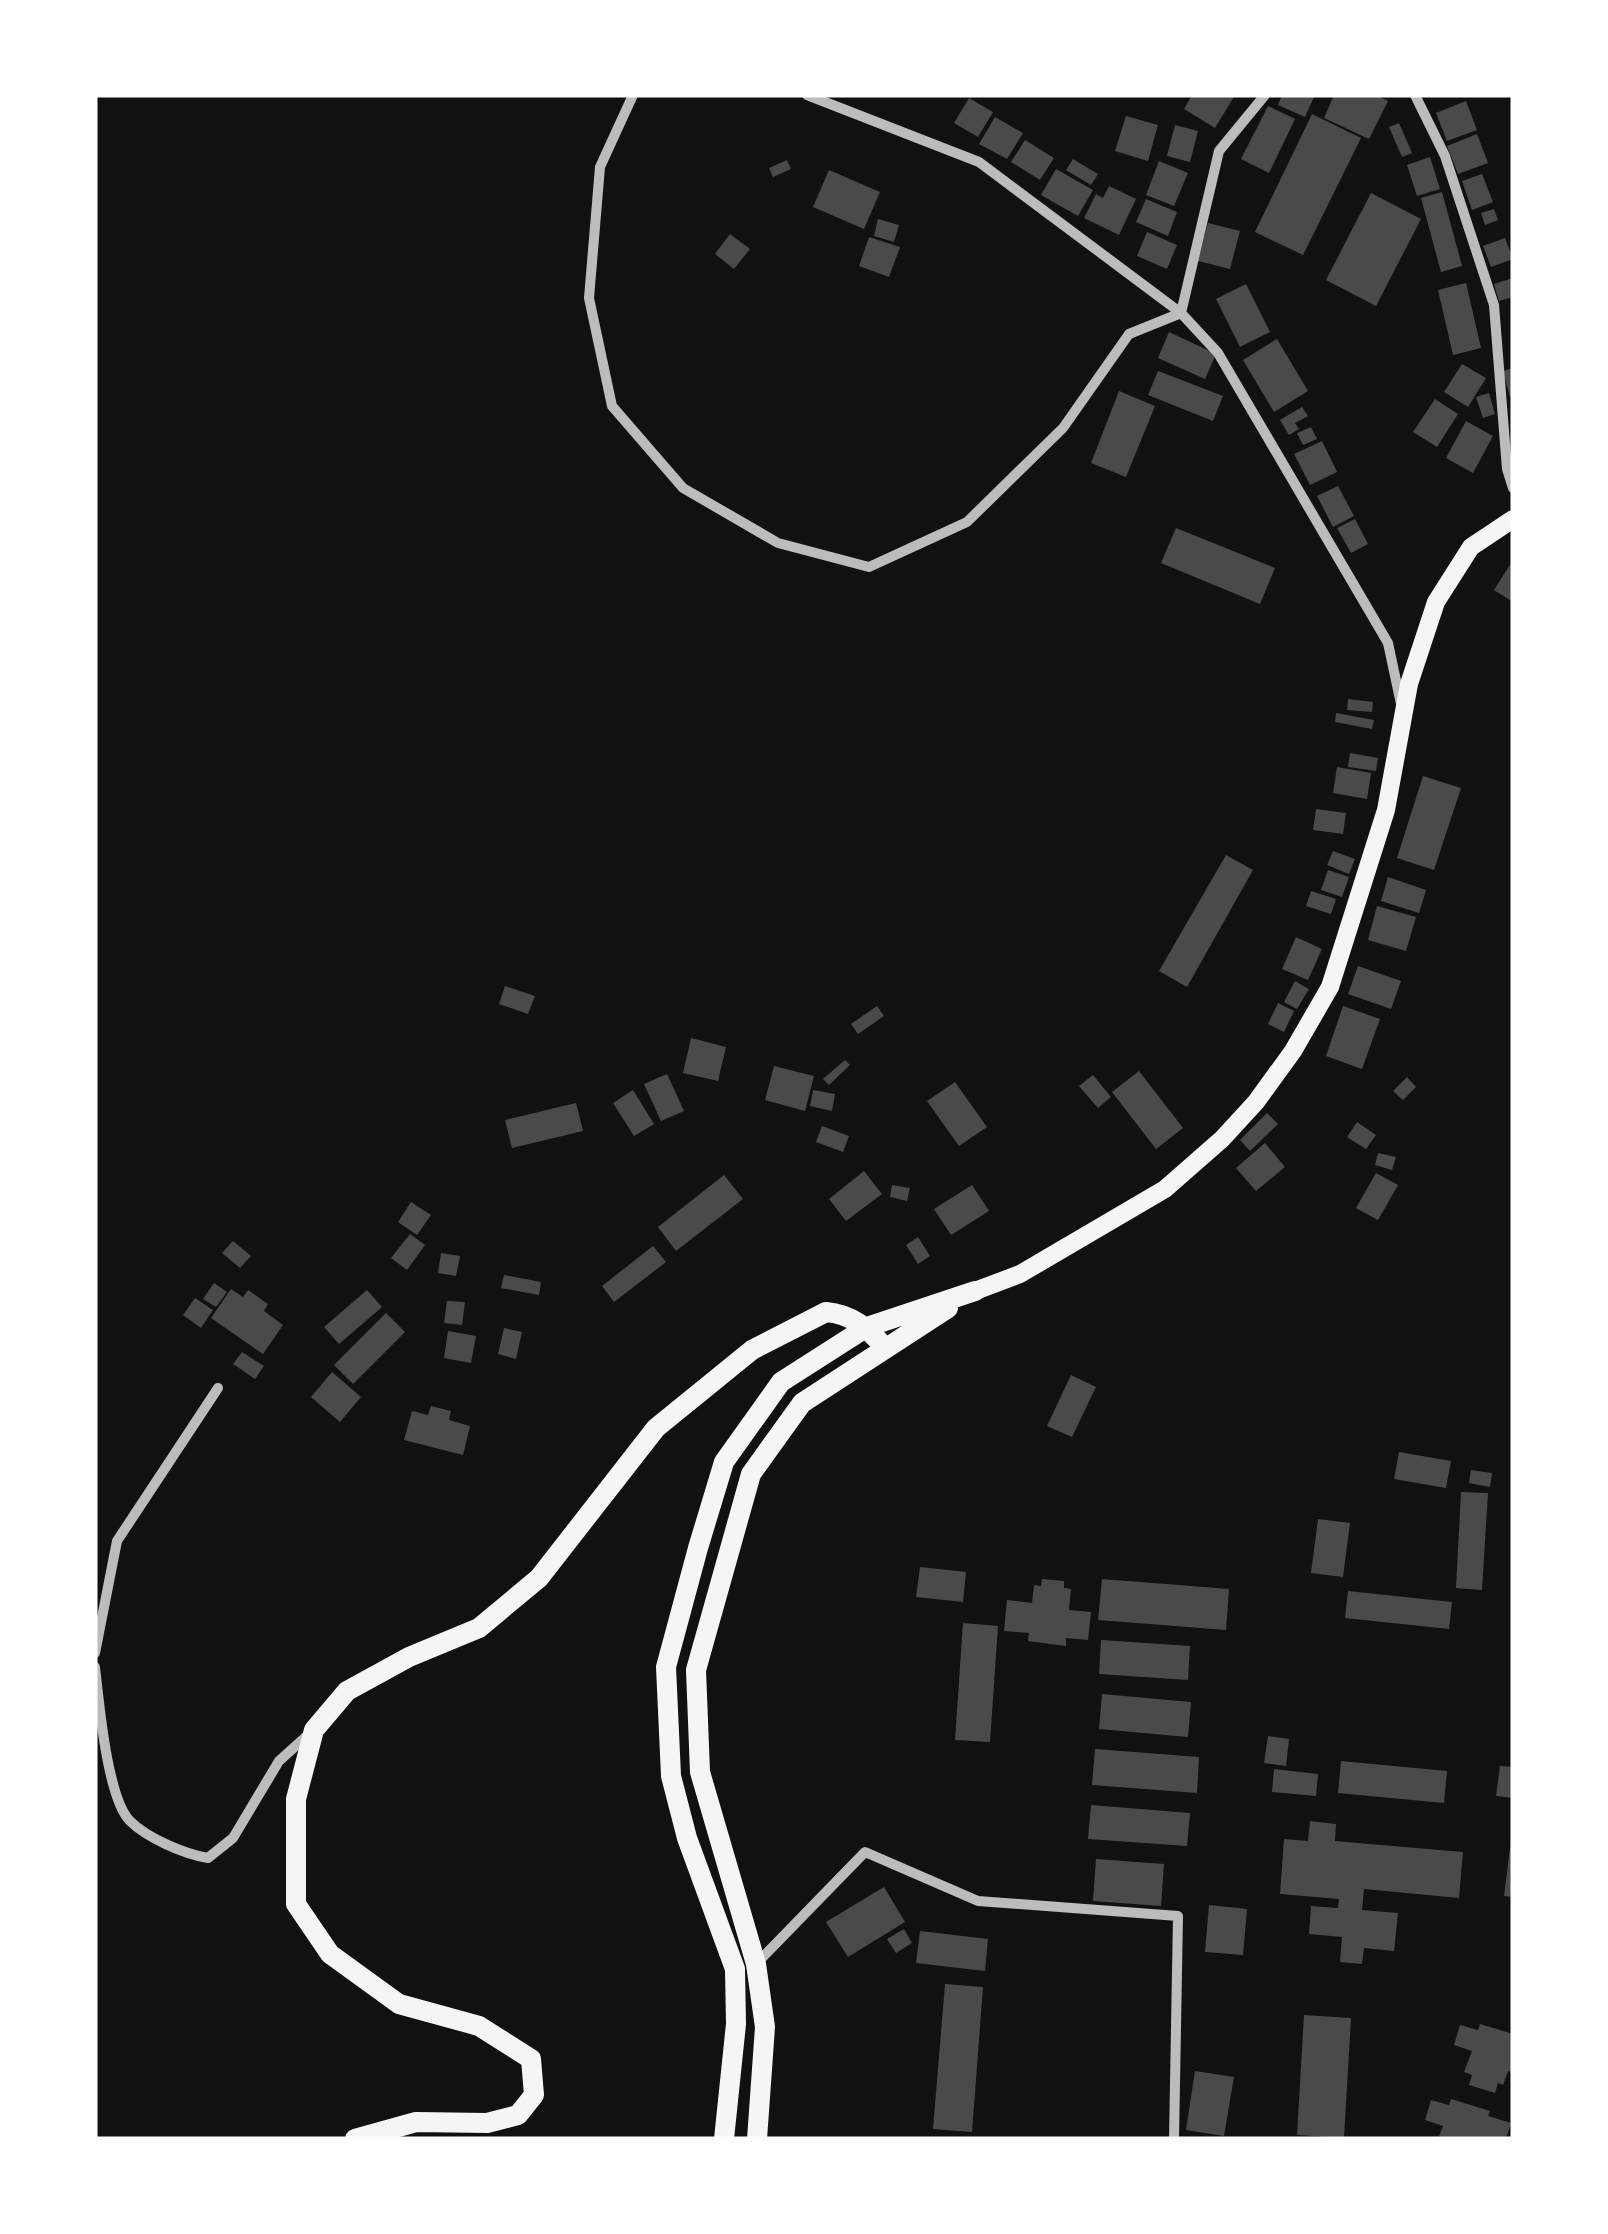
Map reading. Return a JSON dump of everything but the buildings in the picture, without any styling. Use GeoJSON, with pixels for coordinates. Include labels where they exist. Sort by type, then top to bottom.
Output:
{"type":"FeatureCollection","features":[{"type":"Feature","properties":{"kind":"highway"},"geometry":{"type":"LineString","coordinates":[[724,2139],[736,2024],[735,1970],[687,1838],[671,1776],[666,1667],[724,1462],[781,1382],[867,1327],[975,1290]]}},
{"type":"Feature","properties":{"kind":"highway"},"geometry":{"type":"LineString","coordinates":[[757,2139],[766,2027],[756,1964],[700,1772],[696,1670],[751,1474],[802,1403],[975,1290]]}},
{"type":"Feature","properties":{"kind":"highway"},"geometry":{"type":"LineString","coordinates":[[355,2139],[416,2122],[487,2123],[518,2116],[534,2095],[531,2059],[479,2026],[400,2004],[330,1954],[296,1904],[296,1798],[314,1730],[347,1692],[409,1657],[480,1628],[539,1578],[656,1428],[752,1350],[826,1312],[839,1313],[867,1327],[885,1348]]}},
{"type":"Feature","properties":{"kind":"highway"},"geometry":{"type":"LineString","coordinates":[[736,2024],[766,2027]]}},
{"type":"Feature","properties":{"kind":"main road"},"geometry":{"type":"LineString","coordinates":[[975,1290],[1020,1274],[1166,1189],[1256,1102],[1293,1050],[1330,987],[1386,810],[1402,711],[1436,602],[1471,547],[1510,525]]}},
{"type":"Feature","properties":{"kind":"street"},"geometry":{"type":"LineString","coordinates":[[633,95],[600,166],[589,298],[612,406],[683,488],[778,543],[869,566],[967,522],[1062,428],[1128,334],[1181,312]]}},
{"type":"Feature","properties":{"kind":"street"},"geometry":{"type":"LineString","coordinates":[[808,95],[979,162],[1181,312],[1218,353],[1388,643],[1402,711]]}},
{"type":"Feature","properties":{"kind":"street"},"geometry":{"type":"LineString","coordinates":[[1181,312],[1218,151],[1265,95]]}},
{"type":"Feature","properties":{"kind":"street"},"geometry":{"type":"LineString","coordinates":[[1415,95],[1445,156],[1494,304],[1507,468],[1513,488]]}},
{"type":"Feature","properties":{"kind":"street"},"geometry":{"type":"LineString","coordinates":[[95,1653],[116,1541],[218,1388]]}},
{"type":"Feature","properties":{"kind":"street"},"geometry":{"type":"LineString","coordinates":[[95,1667],[107,1764],[128,1820],[184,1854],[208,1858],[233,1838],[279,1761],[314,1730]]}},
{"type":"Feature","properties":{"kind":"street"},"geometry":{"type":"LineString","coordinates":[[756,1964],[866,1852],[978,1901],[1178,1916],[1174,2139]]}}]}
